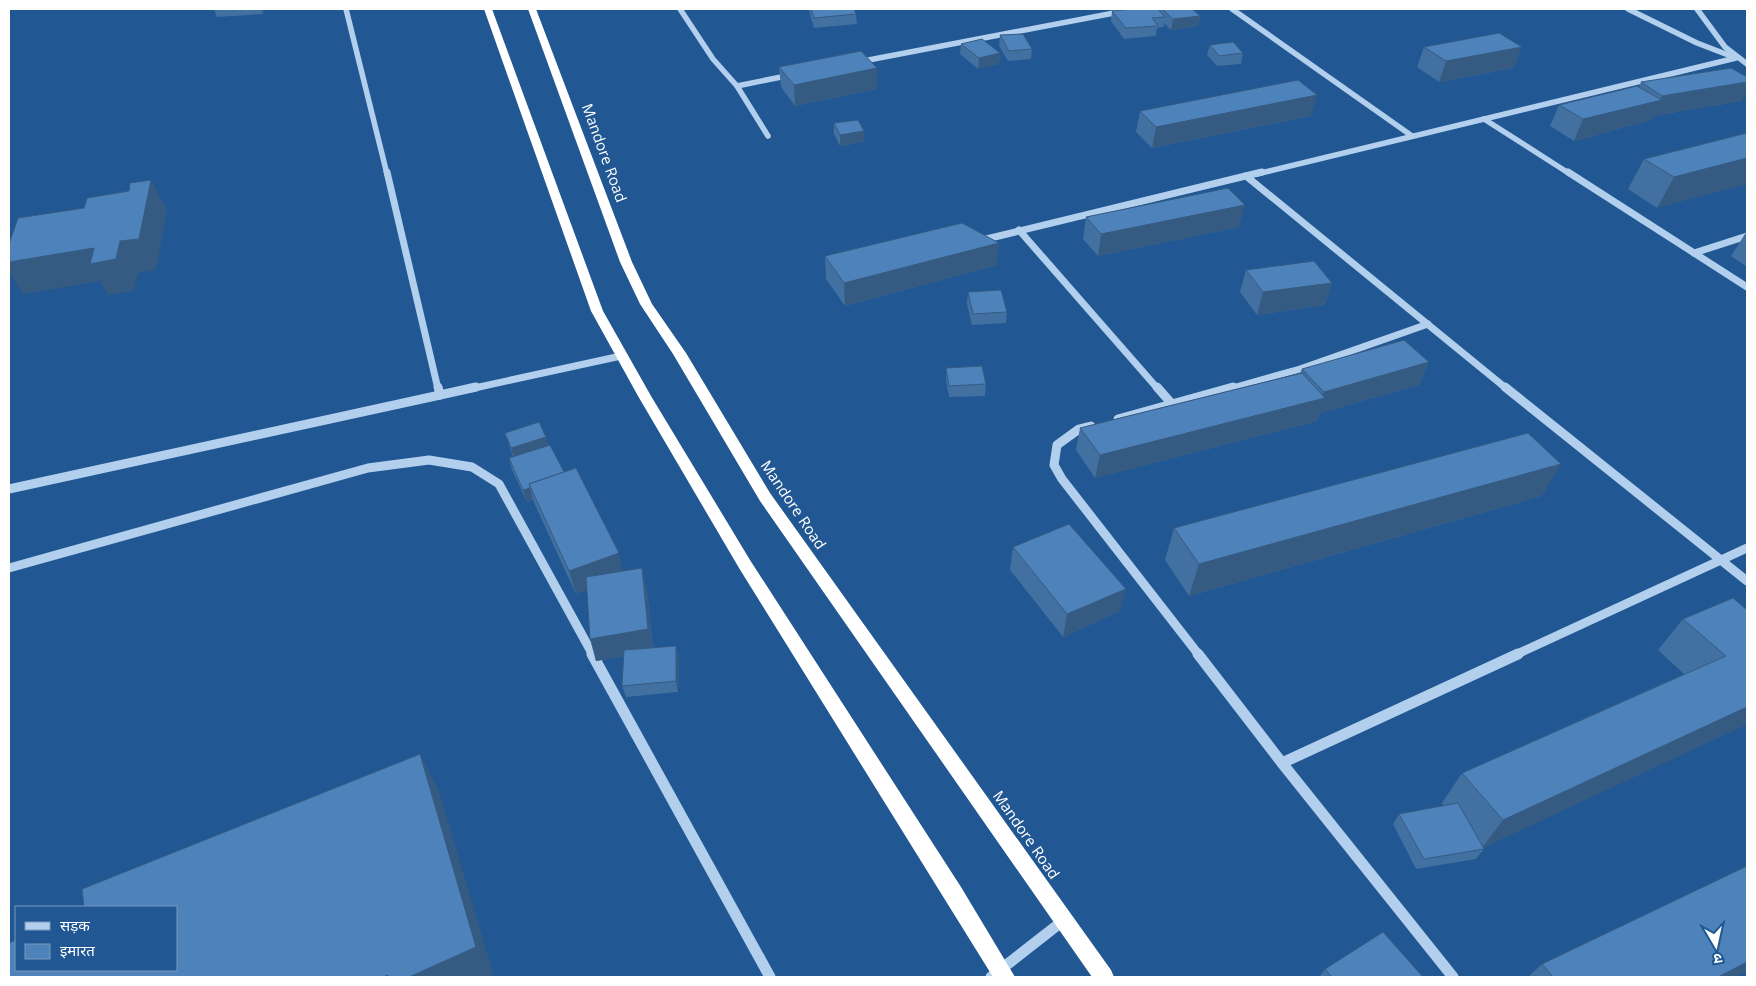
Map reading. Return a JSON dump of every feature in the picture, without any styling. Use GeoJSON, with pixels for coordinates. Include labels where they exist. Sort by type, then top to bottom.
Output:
{"type":"FeatureCollection","features":[{"type":"Feature","properties":{"kind":"highway"},"geometry":{"type":"LineString","coordinates":[[488,9],[597,311],[621,356],[746,566],[999,975]]}},
{"type":"Feature","properties":{"kind":"highway","name":"Mandore Road"},"geometry":{"type":"LineString","coordinates":[[532,9],[626,262],[646,304],[679,353],[765,497],[1104,977]]}},
{"type":"Feature","properties":{"kind":"street"},"geometry":{"type":"LineString","coordinates":[[346,9],[440,395]]}},
{"type":"Feature","properties":{"kind":"street"},"geometry":{"type":"LineString","coordinates":[[680,9],[713,59],[737,86],[768,136]]}},
{"type":"Feature","properties":{"kind":"street"},"geometry":{"type":"LineString","coordinates":[[853,63],[1135,9]]}},
{"type":"Feature","properties":{"kind":"street"},"geometry":{"type":"LineString","coordinates":[[1232,9],[1412,136]]}},
{"type":"Feature","properties":{"kind":"street"},"geometry":{"type":"LineString","coordinates":[[1628,9],[1697,43],[1747,64]]}},
{"type":"Feature","properties":{"kind":"street"},"geometry":{"type":"LineString","coordinates":[[1697,9],[1710,30],[1736,58]]}},
{"type":"Feature","properties":{"kind":"street"},"geometry":{"type":"LineString","coordinates":[[978,241],[1736,58]]}},
{"type":"Feature","properties":{"kind":"street"},"geometry":{"type":"LineString","coordinates":[[737,86],[795,75]]}},
{"type":"Feature","properties":{"kind":"street"},"geometry":{"type":"LineString","coordinates":[[1484,118],[1747,286]]}},
{"type":"Feature","properties":{"kind":"street"},"geometry":{"type":"LineString","coordinates":[[1246,176],[1747,581]]}},
{"type":"Feature","properties":{"kind":"street"},"geometry":{"type":"LineString","coordinates":[[1019,230],[1172,404]]}},
{"type":"Feature","properties":{"kind":"street"},"geometry":{"type":"LineString","coordinates":[[1694,253],[1747,236]]}},
{"type":"Feature","properties":{"kind":"street"},"geometry":{"type":"LineString","coordinates":[[1428,324],[1300,369],[1079,429],[1057,445],[1054,465],[1062,480],[1282,763],[1453,977]]}},
{"type":"Feature","properties":{"kind":"street"},"geometry":{"type":"LineString","coordinates":[[9,489],[621,356]]}},
{"type":"Feature","properties":{"kind":"street"},"geometry":{"type":"LineString","coordinates":[[9,568],[368,468],[429,460],[472,467],[499,484],[770,977]]}},
{"type":"Feature","properties":{"kind":"street"},"geometry":{"type":"LineString","coordinates":[[1282,763],[1747,548]]}},
{"type":"Feature","properties":{"kind":"street"},"geometry":{"type":"LineString","coordinates":[[999,975],[1064,920]]}},
{"type":"Feature","properties":{"kind":"building"},"geometry":{"type":"Polygon","coordinates":[[[811,9],[854,9],[856,14],[814,18],[811,9]]]}},
{"type":"Feature","properties":{"kind":"building"},"geometry":{"type":"Polygon","coordinates":[[[1158,9],[1165,17],[1152,18],[1158,26],[1126,28],[1112,11],[1158,9]]]}},
{"type":"Feature","properties":{"kind":"building"},"geometry":{"type":"Polygon","coordinates":[[[1162,9],[1192,9],[1200,16],[1173,19],[1162,9]]]}},
{"type":"Feature","properties":{"kind":"building"},"geometry":{"type":"Polygon","coordinates":[[[1499,33],[1522,47],[1446,61],[1424,47],[1499,33]]]}},
{"type":"Feature","properties":{"kind":"building"},"geometry":{"type":"Polygon","coordinates":[[[1023,34],[1032,49],[1009,51],[1000,35],[1023,34]]]}},
{"type":"Feature","properties":{"kind":"building"},"geometry":{"type":"Polygon","coordinates":[[[982,39],[1000,53],[979,58],[961,44],[982,39]]]}},
{"type":"Feature","properties":{"kind":"building"},"geometry":{"type":"Polygon","coordinates":[[[1233,42],[1243,53],[1219,56],[1210,45],[1233,42]]]}},
{"type":"Feature","properties":{"kind":"building"},"geometry":{"type":"Polygon","coordinates":[[[861,51],[877,68],[794,85],[779,67],[861,51]]]}},
{"type":"Feature","properties":{"kind":"building"},"geometry":{"type":"Polygon","coordinates":[[[1731,68],[1747,77],[1747,82],[1662,96],[1641,82],[1731,68]]]}},
{"type":"Feature","properties":{"kind":"building"},"geometry":{"type":"Polygon","coordinates":[[[1298,80],[1317,95],[1156,127],[1140,111],[1298,80]]]}},
{"type":"Feature","properties":{"kind":"building"},"geometry":{"type":"Polygon","coordinates":[[[1637,86],[1662,100],[1583,119],[1559,105],[1637,86]]]}},
{"type":"Feature","properties":{"kind":"building"},"geometry":{"type":"Polygon","coordinates":[[[858,120],[864,131],[840,135],[834,123],[858,120]]]}},
{"type":"Feature","properties":{"kind":"building"},"geometry":{"type":"Polygon","coordinates":[[[1747,133],[1747,158],[1674,177],[1644,159],[1747,133]]]}},
{"type":"Feature","properties":{"kind":"building"},"geometry":{"type":"Polygon","coordinates":[[[151,180],[139,239],[120,241],[116,259],[90,264],[94,248],[9,262],[9,244],[18,218],[84,208],[87,198],[129,191],[130,183],[151,180]]]}},
{"type":"Feature","properties":{"kind":"building"},"geometry":{"type":"Polygon","coordinates":[[[1228,188],[1245,205],[1101,234],[1086,217],[1228,188]]]}},
{"type":"Feature","properties":{"kind":"building"},"geometry":{"type":"Polygon","coordinates":[[[962,223],[999,243],[844,283],[825,256],[962,223]]]}},
{"type":"Feature","properties":{"kind":"building"},"geometry":{"type":"Polygon","coordinates":[[[1314,261],[1332,283],[1263,292],[1246,270],[1314,261]]]}},
{"type":"Feature","properties":{"kind":"building"},"geometry":{"type":"Polygon","coordinates":[[[1001,290],[1007,312],[973,314],[968,292],[1001,290]]]}},
{"type":"Feature","properties":{"kind":"building"},"geometry":{"type":"Polygon","coordinates":[[[1404,340],[1429,362],[1324,392],[1302,369],[1404,340]]]}},
{"type":"Feature","properties":{"kind":"building"},"geometry":{"type":"Polygon","coordinates":[[[982,366],[986,384],[949,386],[946,368],[982,366]]]}},
{"type":"Feature","properties":{"kind":"building"},"geometry":{"type":"Polygon","coordinates":[[[1302,373],[1325,398],[1100,455],[1080,428],[1302,373]]]}},
{"type":"Feature","properties":{"kind":"building"},"geometry":{"type":"Polygon","coordinates":[[[539,422],[546,437],[511,448],[505,433],[539,422]]]}},
{"type":"Feature","properties":{"kind":"building"},"geometry":{"type":"Polygon","coordinates":[[[1528,433],[1561,464],[1199,564],[1174,528],[1528,433]]]}},
{"type":"Feature","properties":{"kind":"building"},"geometry":{"type":"Polygon","coordinates":[[[550,445],[564,472],[529,484],[530,488],[523,490],[509,458],[550,445]]]}},
{"type":"Feature","properties":{"kind":"building"},"geometry":{"type":"Polygon","coordinates":[[[576,468],[619,553],[569,571],[529,484],[576,468]]]}},
{"type":"Feature","properties":{"kind":"building"},"geometry":{"type":"Polygon","coordinates":[[[1069,524],[1126,589],[1067,614],[1013,547],[1069,524]]]}},
{"type":"Feature","properties":{"kind":"building"},"geometry":{"type":"Polygon","coordinates":[[[642,568],[648,629],[590,639],[586,577],[642,568]]]}},
{"type":"Feature","properties":{"kind":"building"},"geometry":{"type":"Polygon","coordinates":[[[1733,598],[1747,610],[1747,707],[1503,820],[1462,773],[1726,656],[1683,619],[1733,598]]]}},
{"type":"Feature","properties":{"kind":"building"},"geometry":{"type":"Polygon","coordinates":[[[676,646],[676,681],[622,686],[624,650],[676,646]]]}},
{"type":"Feature","properties":{"kind":"building"},"geometry":{"type":"Polygon","coordinates":[[[420,754],[476,947],[409,977],[388,977],[388,975],[383,977],[9,977],[9,943],[15,940],[15,971],[178,971],[178,906],[84,906],[82,889],[420,754]]]}},
{"type":"Feature","properties":{"kind":"building"},"geometry":{"type":"Polygon","coordinates":[[[1458,803],[1484,849],[1424,859],[1399,814],[1458,803]]]}},
{"type":"Feature","properties":{"kind":"building"},"geometry":{"type":"Polygon","coordinates":[[[1747,866],[1747,962],[1718,977],[1553,977],[1542,964],[1747,866]]]}},
{"type":"Feature","properties":{"kind":"building"},"geometry":{"type":"Polygon","coordinates":[[[1383,932],[1423,977],[1332,977],[1325,969],[1383,932]]]}}]}
